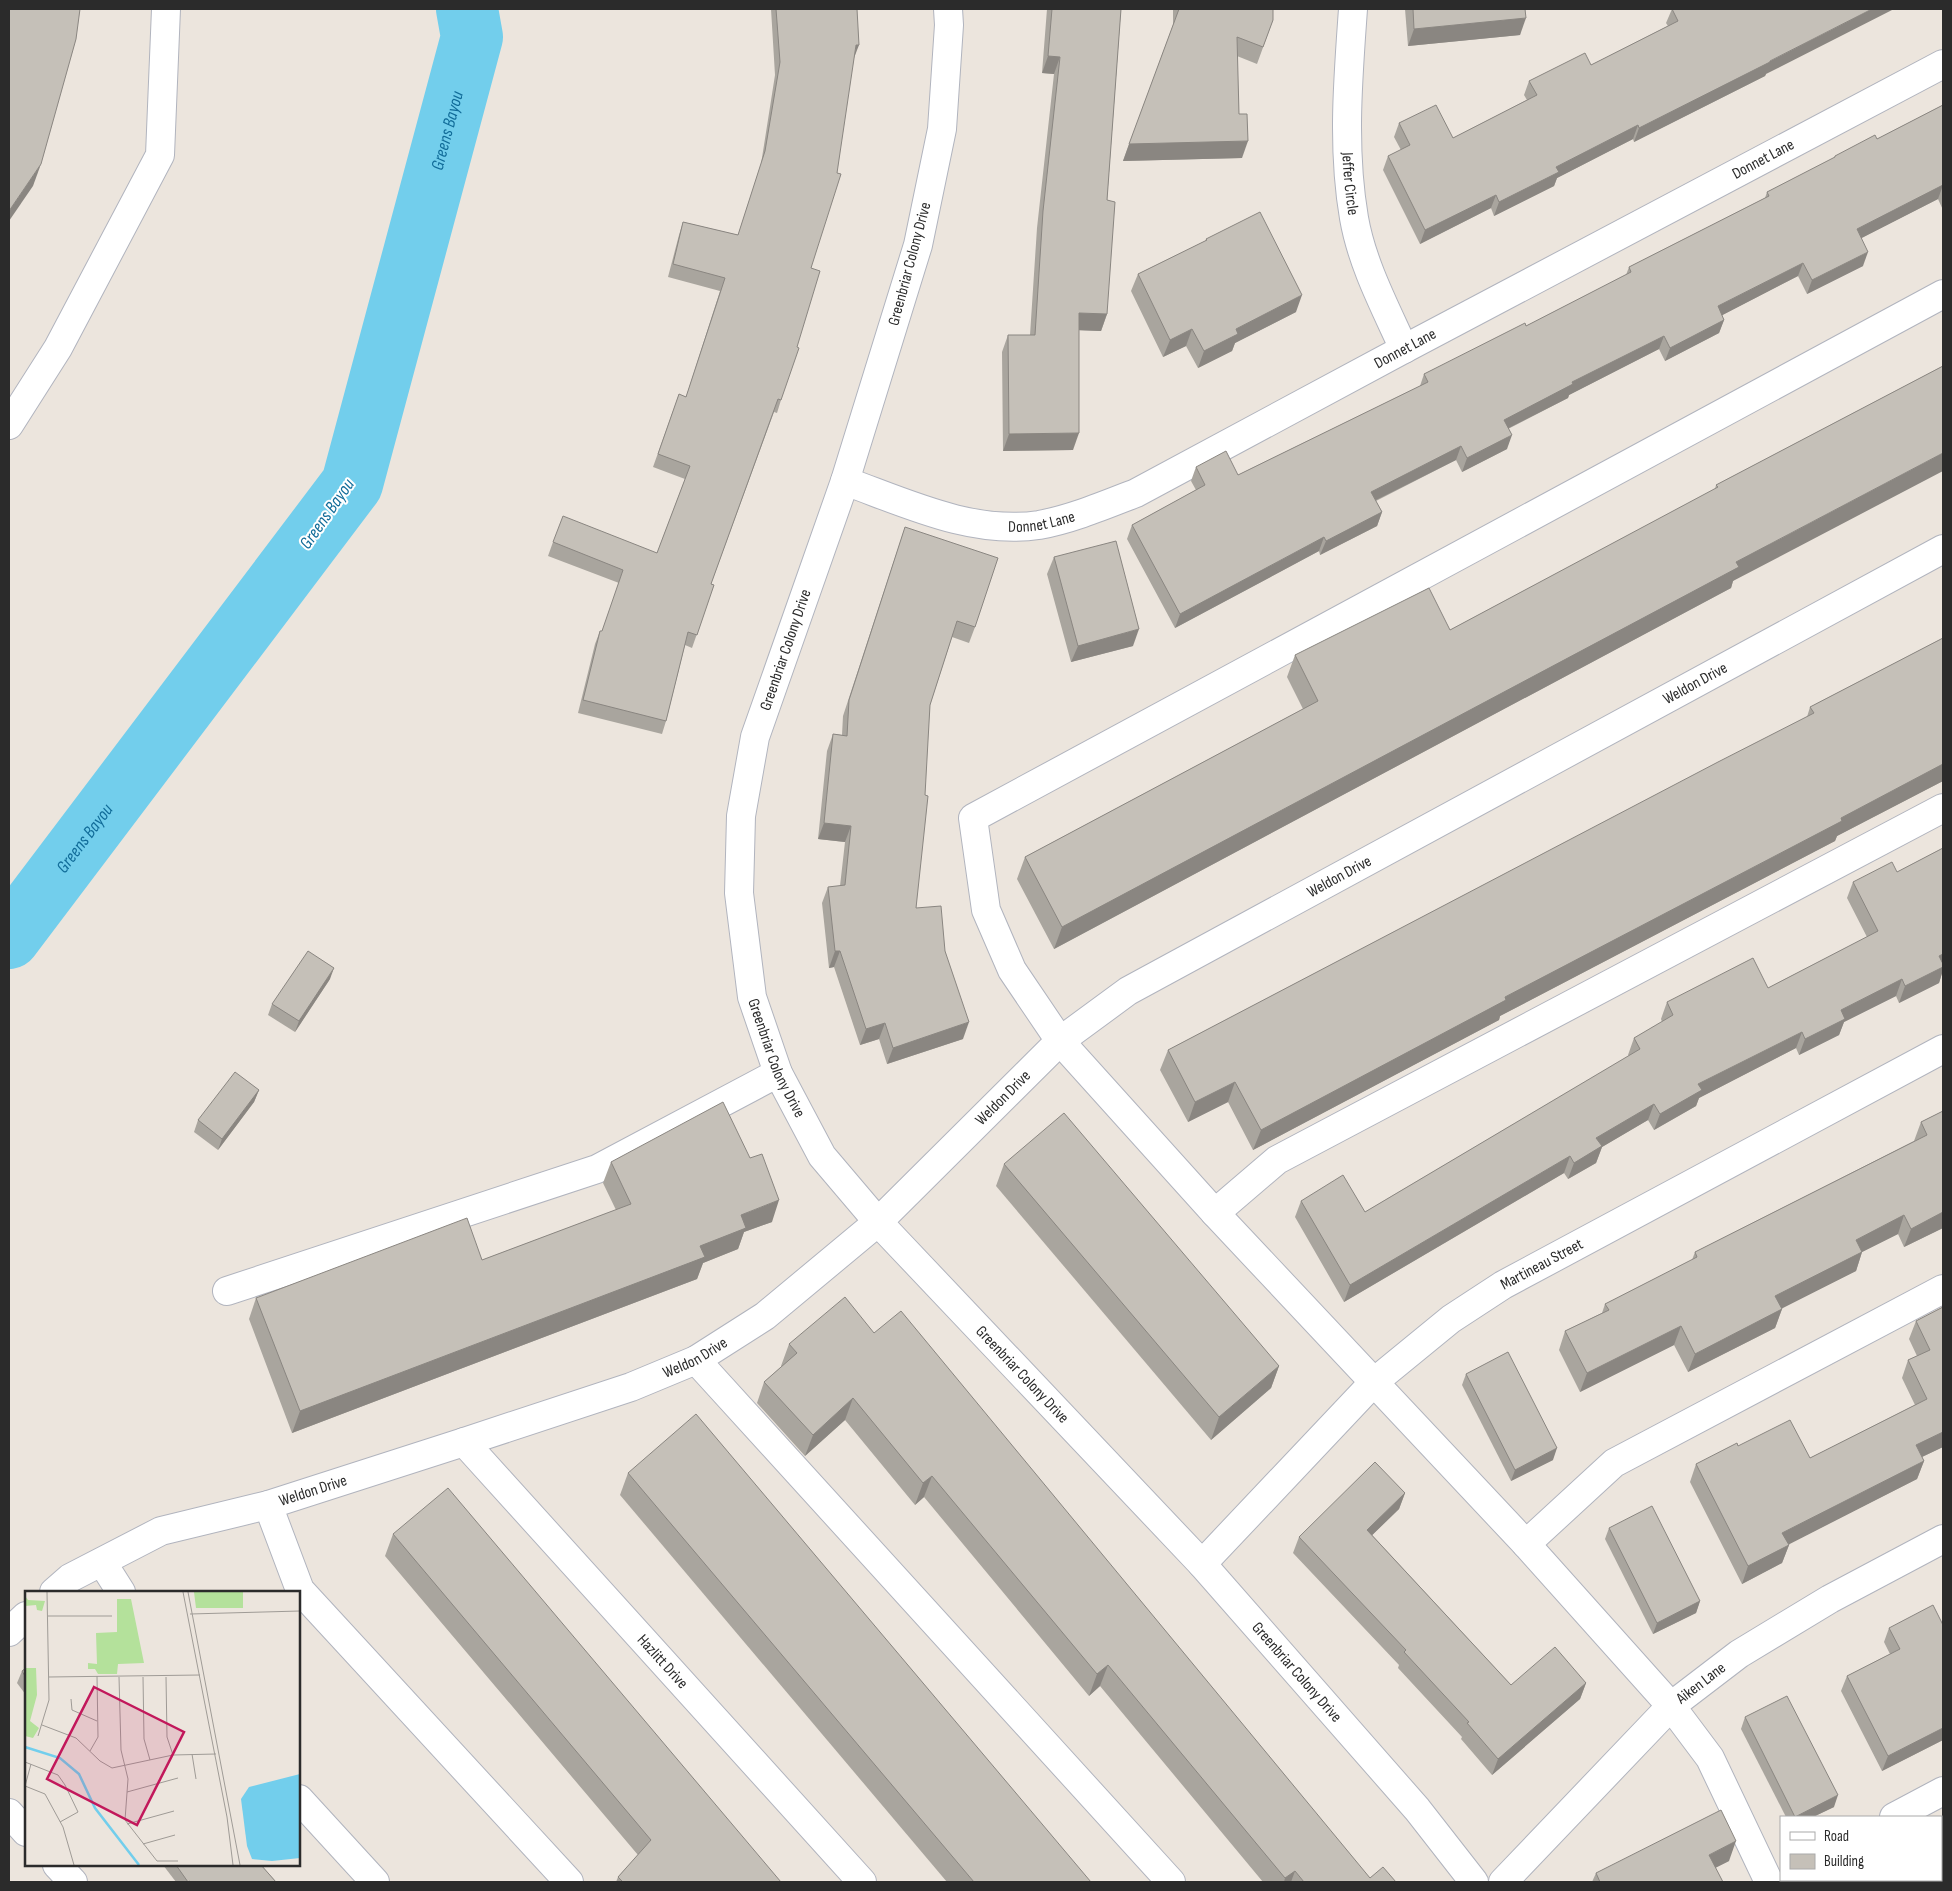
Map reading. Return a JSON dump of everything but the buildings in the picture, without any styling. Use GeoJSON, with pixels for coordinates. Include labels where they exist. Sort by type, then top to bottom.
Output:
{"type":"FeatureCollection","features":[{"type":"Feature","properties":{"kind":"street"},"geometry":{"type":"LineString","coordinates":[[9,426],[58,348],[160,155],[166,9]]}},
{"type":"Feature","properties":{"kind":"street","name":"Greenbriar Colony Drive"},"geometry":{"type":"LineString","coordinates":[[948,9],[949,25],[942,129],[918,245],[845,481],[756,738],[741,816],[739,894],[752,997],[778,1073],[822,1156],[878,1222],[1202,1564],[1417,1809],[1474,1882]]}},
{"type":"Feature","properties":{"kind":"street","name":"Jeffer Circle"},"geometry":{"type":"LineString","coordinates":[[1353,9],[1346,105],[1347,164],[1354,219],[1368,268],[1404,349]]}},
{"type":"Feature","properties":{"kind":"street","name":"Donnet Lane"},"geometry":{"type":"LineString","coordinates":[[845,481],[937,514],[971,523],[1006,527],[1039,525],[1091,511],[1136,493],[1943,64]]}},
{"type":"Feature","properties":{"kind":"street"},"geometry":{"type":"LineString","coordinates":[[1770,1882],[1710,1758],[1671,1706],[1526,1544],[1215,1213],[1060,1041],[1012,970],[986,910],[973,818],[1943,294]]}},
{"type":"Feature","properties":{"kind":"street","name":"Weldon Drive"},"geometry":{"type":"LineString","coordinates":[[55,1591],[70,1578],[161,1531],[268,1504],[464,1442],[631,1387],[696,1360],[765,1316],[878,1222],[1060,1041],[1128,991],[1943,549]]}},
{"type":"Feature","properties":{"kind":"street"},"geometry":{"type":"LineString","coordinates":[[1215,1213],[1278,1160],[1943,808]]}},
{"type":"Feature","properties":{"kind":"street","name":"Martineau Street"},"geometry":{"type":"LineString","coordinates":[[1202,1564],[1374,1382],[1451,1319],[1503,1285],[1943,1049]]}},
{"type":"Feature","properties":{"kind":"street"},"geometry":{"type":"LineString","coordinates":[[226,1291],[597,1169],[778,1073]]}},
{"type":"Feature","properties":{"kind":"street"},"geometry":{"type":"LineString","coordinates":[[1526,1544],[1614,1463],[1943,1289]]}},
{"type":"Feature","properties":{"kind":"street"},"geometry":{"type":"LineString","coordinates":[[696,1360],[1171,1882]]}},
{"type":"Feature","properties":{"kind":"street","name":"Hazlitt Drive"},"geometry":{"type":"LineString","coordinates":[[464,1442],[862,1882]]}},
{"type":"Feature","properties":{"kind":"street"},"geometry":{"type":"LineString","coordinates":[[268,1504],[300,1590],[569,1882]]}},
{"type":"Feature","properties":{"kind":"street","name":"Aiken Lane"},"geometry":{"type":"LineString","coordinates":[[1503,1882],[1671,1706],[1739,1654],[1830,1599],[1943,1539]]}},
{"type":"Feature","properties":{"kind":"street"},"geometry":{"type":"LineString","coordinates":[[102,1562],[120,1591]]}},
{"type":"Feature","properties":{"kind":"street"},"geometry":{"type":"LineString","coordinates":[[9,1632],[25,1617]]}},
{"type":"Feature","properties":{"kind":"street"},"geometry":{"type":"LineString","coordinates":[[1896,1816],[1943,1791]]}},
{"type":"Feature","properties":{"kind":"street"},"geometry":{"type":"LineString","coordinates":[[300,1800],[375,1882]]}},
{"type":"Feature","properties":{"kind":"street"},"geometry":{"type":"LineString","coordinates":[[9,1813],[25,1831]]}},
{"type":"Feature","properties":{"kind":"street"},"geometry":{"type":"LineString","coordinates":[[58,1866],[73,1882]]}},
{"type":"Feature","properties":{"kind":"waterway","name":"Greens Bayou"},"geometry":{"type":"LineString","coordinates":[[9,938],[352,484],[472,37],[467,9]]}}]}
